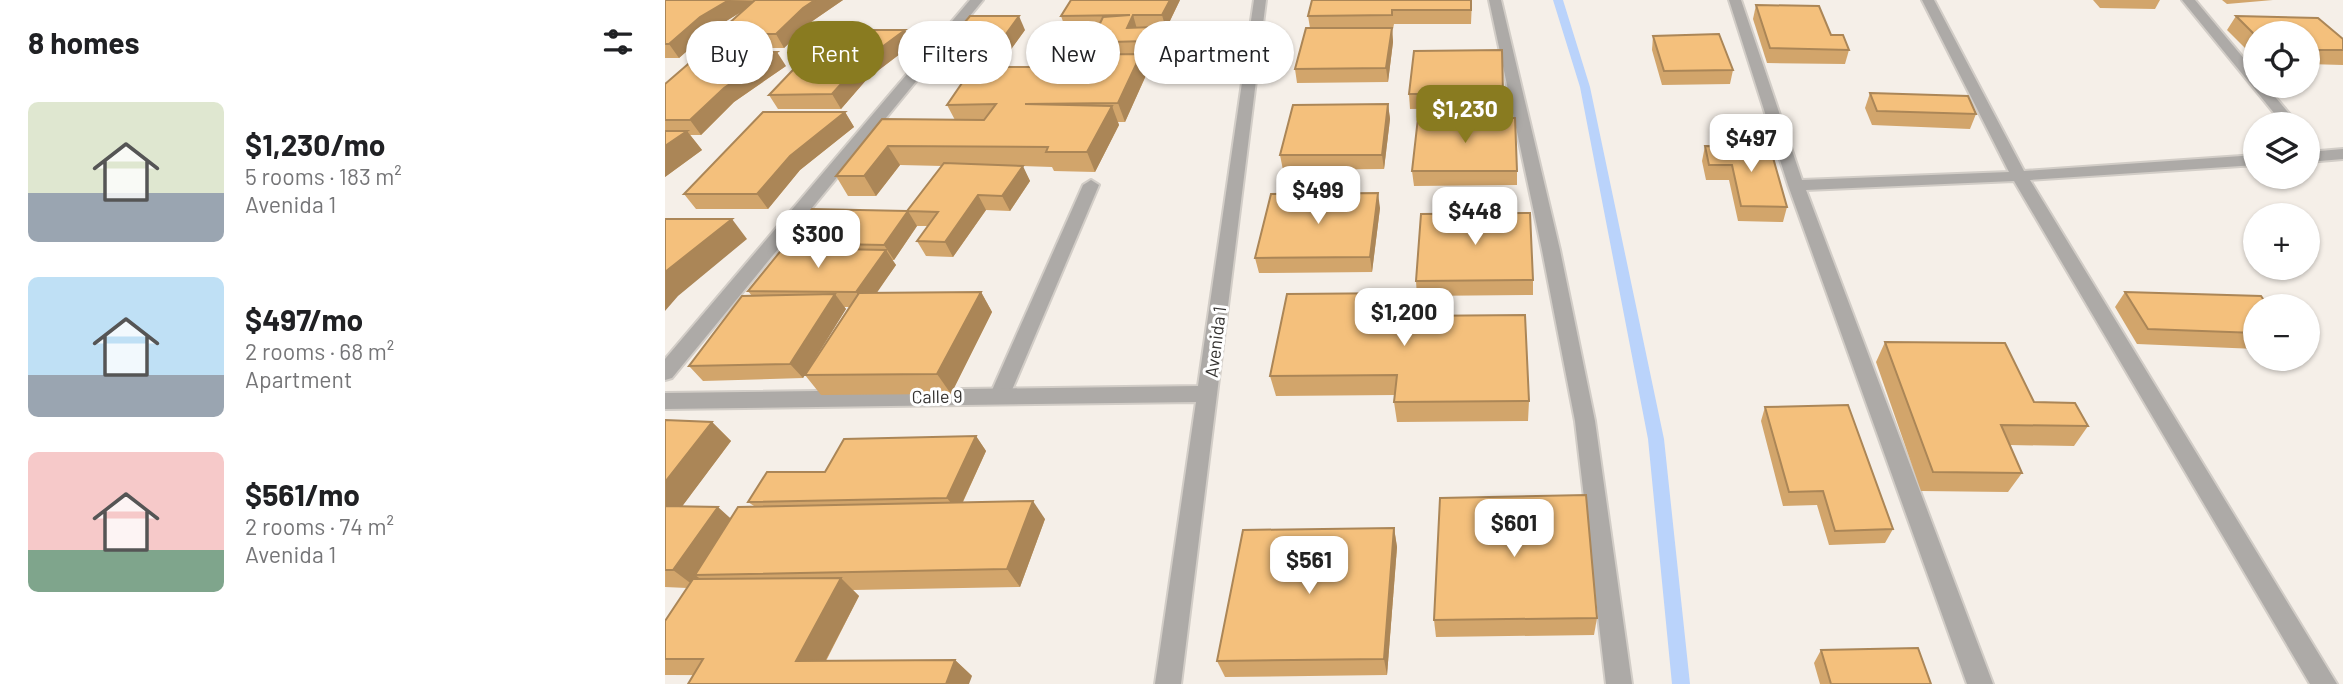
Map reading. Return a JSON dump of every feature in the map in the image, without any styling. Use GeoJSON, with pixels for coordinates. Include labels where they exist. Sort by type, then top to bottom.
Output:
{"type":"FeatureCollection","features":[{"type":"Feature","properties":{"kind":"street"},"geometry":{"type":"LineString","coordinates":[[665,373],[977,0]]}},
{"type":"Feature","properties":{"kind":"street","name":"Avenida 1"},"geometry":{"type":"LineString","coordinates":[[1168,684],[1260,0]]}},
{"type":"Feature","properties":{"kind":"street"},"geometry":{"type":"LineString","coordinates":[[1495,0],[1551,250],[1585,421],[1619,684]]}},
{"type":"Feature","properties":{"kind":"street"},"geometry":{"type":"LineString","coordinates":[[1735,0],[1796,185],[1980,684]]}},
{"type":"Feature","properties":{"kind":"street"},"geometry":{"type":"LineString","coordinates":[[1929,0],[2019,176],[2324,684]]}},
{"type":"Feature","properties":{"kind":"street"},"geometry":{"type":"LineString","coordinates":[[2188,0],[2243,67]]}},
{"type":"Feature","properties":{"kind":"street"},"geometry":{"type":"LineString","coordinates":[[2269,98],[2281,112]]}},
{"type":"Feature","properties":{"kind":"street"},"geometry":{"type":"LineString","coordinates":[[2320,153],[2343,154]]}},
{"type":"Feature","properties":{"kind":"street"},"geometry":{"type":"LineString","coordinates":[[1796,185],[2019,176],[2243,161]]}},
{"type":"Feature","properties":{"kind":"street"},"geometry":{"type":"LineString","coordinates":[[999,397],[1091,185]]}},
{"type":"Feature","properties":{"kind":"street","name":"Calle 9"},"geometry":{"type":"LineString","coordinates":[[665,401],[1209,394]]}},
{"type":"Feature","properties":{"kind":"building"},"geometry":{"type":"Polygon","coordinates":[[[665,0],[729,0],[695,21],[686,21],[686,29],[669,44],[665,44],[665,0]]]}},
{"type":"Feature","properties":{"kind":"building"},"geometry":{"type":"Polygon","coordinates":[[[755,0],[815,0],[787,21],[776,34],[773,34],[773,21],[732,21],[755,0]]]}},
{"type":"Feature","properties":{"kind":"building"},"geometry":{"type":"Polygon","coordinates":[[[1071,0],[1170,0],[1162,15],[1133,15],[1127,28],[1134,28],[1134,41],[1120,42],[1120,21],[1101,21],[1103,17],[1130,15],[1061,16],[1071,0]]]}},
{"type":"Feature","properties":{"kind":"building"},"geometry":{"type":"Polygon","coordinates":[[[1312,0],[1471,0],[1471,10],[1392,10],[1392,15],[1308,16],[1312,0]]]}},
{"type":"Feature","properties":{"kind":"building"},"geometry":{"type":"Polygon","coordinates":[[[1756,5],[1819,6],[1831,35],[1843,35],[1849,50],[1770,48],[1756,5]]]}},
{"type":"Feature","properties":{"kind":"building"},"geometry":{"type":"Polygon","coordinates":[[[970,16],[1019,16],[1012,26],[1012,21],[966,21],[970,16]]]}},
{"type":"Feature","properties":{"kind":"building"},"geometry":{"type":"Polygon","coordinates":[[[2236,16],[2318,18],[2343,39],[2343,50],[2320,50],[2320,21],[2243,23],[2236,16]]]}},
{"type":"Feature","properties":{"kind":"building"},"geometry":{"type":"Polygon","coordinates":[[[1306,28],[1392,28],[1386,68],[1295,69],[1306,28]]]}},
{"type":"Feature","properties":{"kind":"building"},"geometry":{"type":"Polygon","coordinates":[[[884,30],[898,30],[898,35],[884,46],[884,30]]]}},
{"type":"Feature","properties":{"kind":"building"},"geometry":{"type":"Polygon","coordinates":[[[1719,34],[1733,70],[1664,71],[1653,36],[1719,34]]]}},
{"type":"Feature","properties":{"kind":"building"},"geometry":{"type":"Polygon","coordinates":[[[1502,50],[1503,94],[1409,94],[1414,51],[1502,50]]]}},
{"type":"Feature","properties":{"kind":"building"},"geometry":{"type":"Polygon","coordinates":[[[1120,54],[1134,54],[1134,69],[1118,103],[1025,104],[1112,106],[1087,152],[1046,152],[1048,147],[888,146],[864,176],[836,176],[882,119],[984,120],[996,104],[947,105],[961,84],[1012,84],[1012,67],[1026,67],[1026,84],[1120,84],[1120,54]]]}},
{"type":"Feature","properties":{"kind":"building"},"geometry":{"type":"Polygon","coordinates":[[[686,66],[686,84],[730,84],[690,120],[665,120],[665,84],[686,66]]]}},
{"type":"Feature","properties":{"kind":"building"},"geometry":{"type":"Polygon","coordinates":[[[787,76],[787,84],[841,84],[832,94],[769,95],[787,76]]]}},
{"type":"Feature","properties":{"kind":"building"},"geometry":{"type":"Polygon","coordinates":[[[1870,93],[1968,96],[1976,114],[1877,111],[1870,93]]]}},
{"type":"Feature","properties":{"kind":"building"},"geometry":{"type":"Polygon","coordinates":[[[1388,104],[1382,155],[1280,155],[1293,105],[1388,104]]]}},
{"type":"Feature","properties":{"kind":"building"},"geometry":{"type":"Polygon","coordinates":[[[763,112],[845,112],[790,156],[757,194],[684,194],[763,112]]]}},
{"type":"Feature","properties":{"kind":"building"},"geometry":{"type":"Polygon","coordinates":[[[1418,118],[1515,118],[1517,171],[1412,171],[1418,118]]]}},
{"type":"Feature","properties":{"kind":"building"},"geometry":{"type":"Polygon","coordinates":[[[665,131],[687,131],[665,146],[665,131]]]}},
{"type":"Feature","properties":{"kind":"building"},"geometry":{"type":"Polygon","coordinates":[[[1705,146],[1770,147],[1787,207],[1741,206],[1732,165],[1709,165],[1705,146]]]}},
{"type":"Feature","properties":{"kind":"building"},"geometry":{"type":"Polygon","coordinates":[[[944,163],[1023,166],[1002,196],[978,195],[945,242],[917,241],[938,212],[908,211],[884,245],[783,243],[812,209],[907,211],[944,163]]]}},
{"type":"Feature","properties":{"kind":"building"},"geometry":{"type":"Polygon","coordinates":[[[1378,193],[1370,257],[1255,258],[1271,194],[1378,193]]]}},
{"type":"Feature","properties":{"kind":"building"},"geometry":{"type":"Polygon","coordinates":[[[1530,213],[1533,280],[1416,281],[1421,214],[1530,213]]]}},
{"type":"Feature","properties":{"kind":"building"},"geometry":{"type":"Polygon","coordinates":[[[665,219],[732,219],[665,272],[665,219]]]}},
{"type":"Feature","properties":{"kind":"building"},"geometry":{"type":"Polygon","coordinates":[[[783,248],[886,250],[856,292],[748,291],[783,248]]]}},
{"type":"Feature","properties":{"kind":"building"},"geometry":{"type":"Polygon","coordinates":[[[981,292],[937,374],[805,375],[859,293],[981,292]]]}},
{"type":"Feature","properties":{"kind":"building"},"geometry":{"type":"Polygon","coordinates":[[[2125,292],[2243,295],[2243,333],[2148,329],[2125,292]]]}},
{"type":"Feature","properties":{"kind":"building"},"geometry":{"type":"Polygon","coordinates":[[[1409,293],[1407,316],[1525,315],[1529,401],[1394,402],[1397,375],[1270,376],[1287,294],[1409,293]]]}},
{"type":"Feature","properties":{"kind":"building"},"geometry":{"type":"Polygon","coordinates":[[[835,294],[790,364],[689,366],[742,296],[835,294]]]}},
{"type":"Feature","properties":{"kind":"building"},"geometry":{"type":"Polygon","coordinates":[[[1885,342],[2005,343],[2034,402],[2075,403],[2088,426],[2001,425],[2022,473],[1933,472],[1885,342]]]}},
{"type":"Feature","properties":{"kind":"building"},"geometry":{"type":"Polygon","coordinates":[[[1848,405],[1893,529],[1835,531],[1823,491],[1789,492],[1765,407],[1848,405]]]}},
{"type":"Feature","properties":{"kind":"building"},"geometry":{"type":"Polygon","coordinates":[[[665,420],[712,422],[665,482],[665,420]]]}},
{"type":"Feature","properties":{"kind":"building"},"geometry":{"type":"Polygon","coordinates":[[[976,436],[947,498],[748,502],[767,472],[825,472],[844,439],[976,436]]]}},
{"type":"Feature","properties":{"kind":"building"},"geometry":{"type":"Polygon","coordinates":[[[1586,495],[1597,618],[1434,620],[1440,498],[1586,495]]]}},
{"type":"Feature","properties":{"kind":"building"},"geometry":{"type":"Polygon","coordinates":[[[1033,501],[1007,569],[695,575],[738,507],[1033,501]]]}},
{"type":"Feature","properties":{"kind":"building"},"geometry":{"type":"Polygon","coordinates":[[[665,506],[718,507],[673,570],[665,570],[665,506]]]}},
{"type":"Feature","properties":{"kind":"building"},"geometry":{"type":"Polygon","coordinates":[[[1394,528],[1384,659],[1217,661],[1243,530],[1394,528]]]}},
{"type":"Feature","properties":{"kind":"building"},"geometry":{"type":"Polygon","coordinates":[[[841,578],[796,661],[955,660],[946,684],[688,684],[703,659],[665,659],[665,621],[693,579],[841,578]]]}},
{"type":"Feature","properties":{"kind":"building"},"geometry":{"type":"Polygon","coordinates":[[[1918,648],[1931,684],[1831,684],[1821,650],[1918,648]]]}},
{"type":"Feature","properties":{"kind":"waterway"},"geometry":{"type":"LineString","coordinates":[[1558,0],[1585,87],[1656,439],[1681,684]]}}]}
